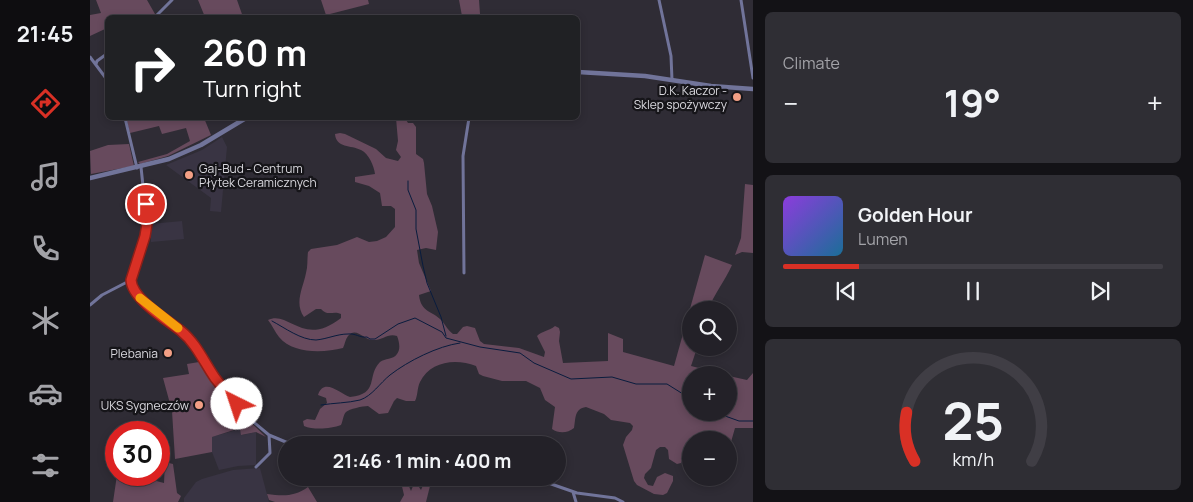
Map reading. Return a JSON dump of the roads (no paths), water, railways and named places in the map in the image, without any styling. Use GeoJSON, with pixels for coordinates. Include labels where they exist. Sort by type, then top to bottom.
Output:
{"type":"FeatureCollection","features":[{"type":"Feature","properties":{"kind":"street"},"geometry":{"type":"LineString","coordinates":[[157,15],[172,0]]}},
{"type":"Feature","properties":{"kind":"street"},"geometry":{"type":"LineString","coordinates":[[659,0],[671,56],[672,80]]}},
{"type":"Feature","properties":{"kind":"street"},"geometry":{"type":"LineString","coordinates":[[740,0],[753,78]]}},
{"type":"Feature","properties":{"kind":"street"},"geometry":{"type":"LineString","coordinates":[[96,64],[105,55]]}},
{"type":"Feature","properties":{"kind":"street"},"geometry":{"type":"LineString","coordinates":[[90,57],[105,77]]}},
{"type":"Feature","properties":{"kind":"street"},"geometry":{"type":"LineString","coordinates":[[580,72],[644,76],[711,86],[753,89]]}},
{"type":"Feature","properties":{"kind":"street"},"geometry":{"type":"LineString","coordinates":[[126,120],[139,168],[147,224],[144,243],[131,280],[132,286],[137,295],[184,333],[224,389],[250,419],[269,435],[278,439]]}},
{"type":"Feature","properties":{"kind":"street"},"geometry":{"type":"LineString","coordinates":[[90,178],[164,161],[192,150],[243,120]]}},
{"type":"Feature","properties":{"kind":"street"},"geometry":{"type":"LineString","coordinates":[[464,273],[463,156],[469,120]]}},
{"type":"Feature","properties":{"kind":"street"},"geometry":{"type":"LineString","coordinates":[[90,305],[102,295],[131,280]]}},
{"type":"Feature","properties":{"kind":"street"},"geometry":{"type":"LineString","coordinates":[[256,467],[270,453],[269,435]]}},
{"type":"Feature","properties":{"kind":"street"},"geometry":{"type":"LineString","coordinates":[[558,486],[573,491],[615,498],[623,502]]}},
{"type":"Feature","properties":{"kind":"street"},"geometry":{"type":"LineString","coordinates":[[573,491],[576,502]]}},
{"type":"Feature","properties":{"kind":"waterway"},"geometry":{"type":"LineString","coordinates":[[408,181],[408,190],[416,210],[416,229],[427,283],[441,317],[446,336]]}},
{"type":"Feature","properties":{"kind":"waterway"},"geometry":{"type":"LineString","coordinates":[[272,321],[293,333],[310,339],[316,340],[351,334],[375,339],[398,324],[415,318],[442,332],[446,338],[480,347],[520,353],[534,363],[571,379],[612,377],[636,384],[667,384],[682,393]]}},
{"type":"Feature","properties":{"kind":"waterway"},"geometry":{"type":"LineString","coordinates":[[321,405],[360,400],[405,365],[433,351],[460,343]]}},
{"type":"Feature","properties":{"kind":"waterway"},"geometry":{"type":"LineString","coordinates":[[737,420],[753,421]]}},
{"type":"Feature","properties":{"kind":"place","name":"D.K. Kaczor - Sklep spożywczy"},"geometry":{"type":"Point","coordinates":[737,97]}},
{"type":"Feature","properties":{"kind":"place","name":"Gaj-Bud - Centrum Płytek Ceramicznych"},"geometry":{"type":"Point","coordinates":[189,175]}},
{"type":"Feature","properties":{"kind":"place","name":"Plebania"},"geometry":{"type":"Point","coordinates":[168,353]}},
{"type":"Feature","properties":{"kind":"place","name":"UKS Sygneczów"},"geometry":{"type":"Point","coordinates":[199,405]}}]}
